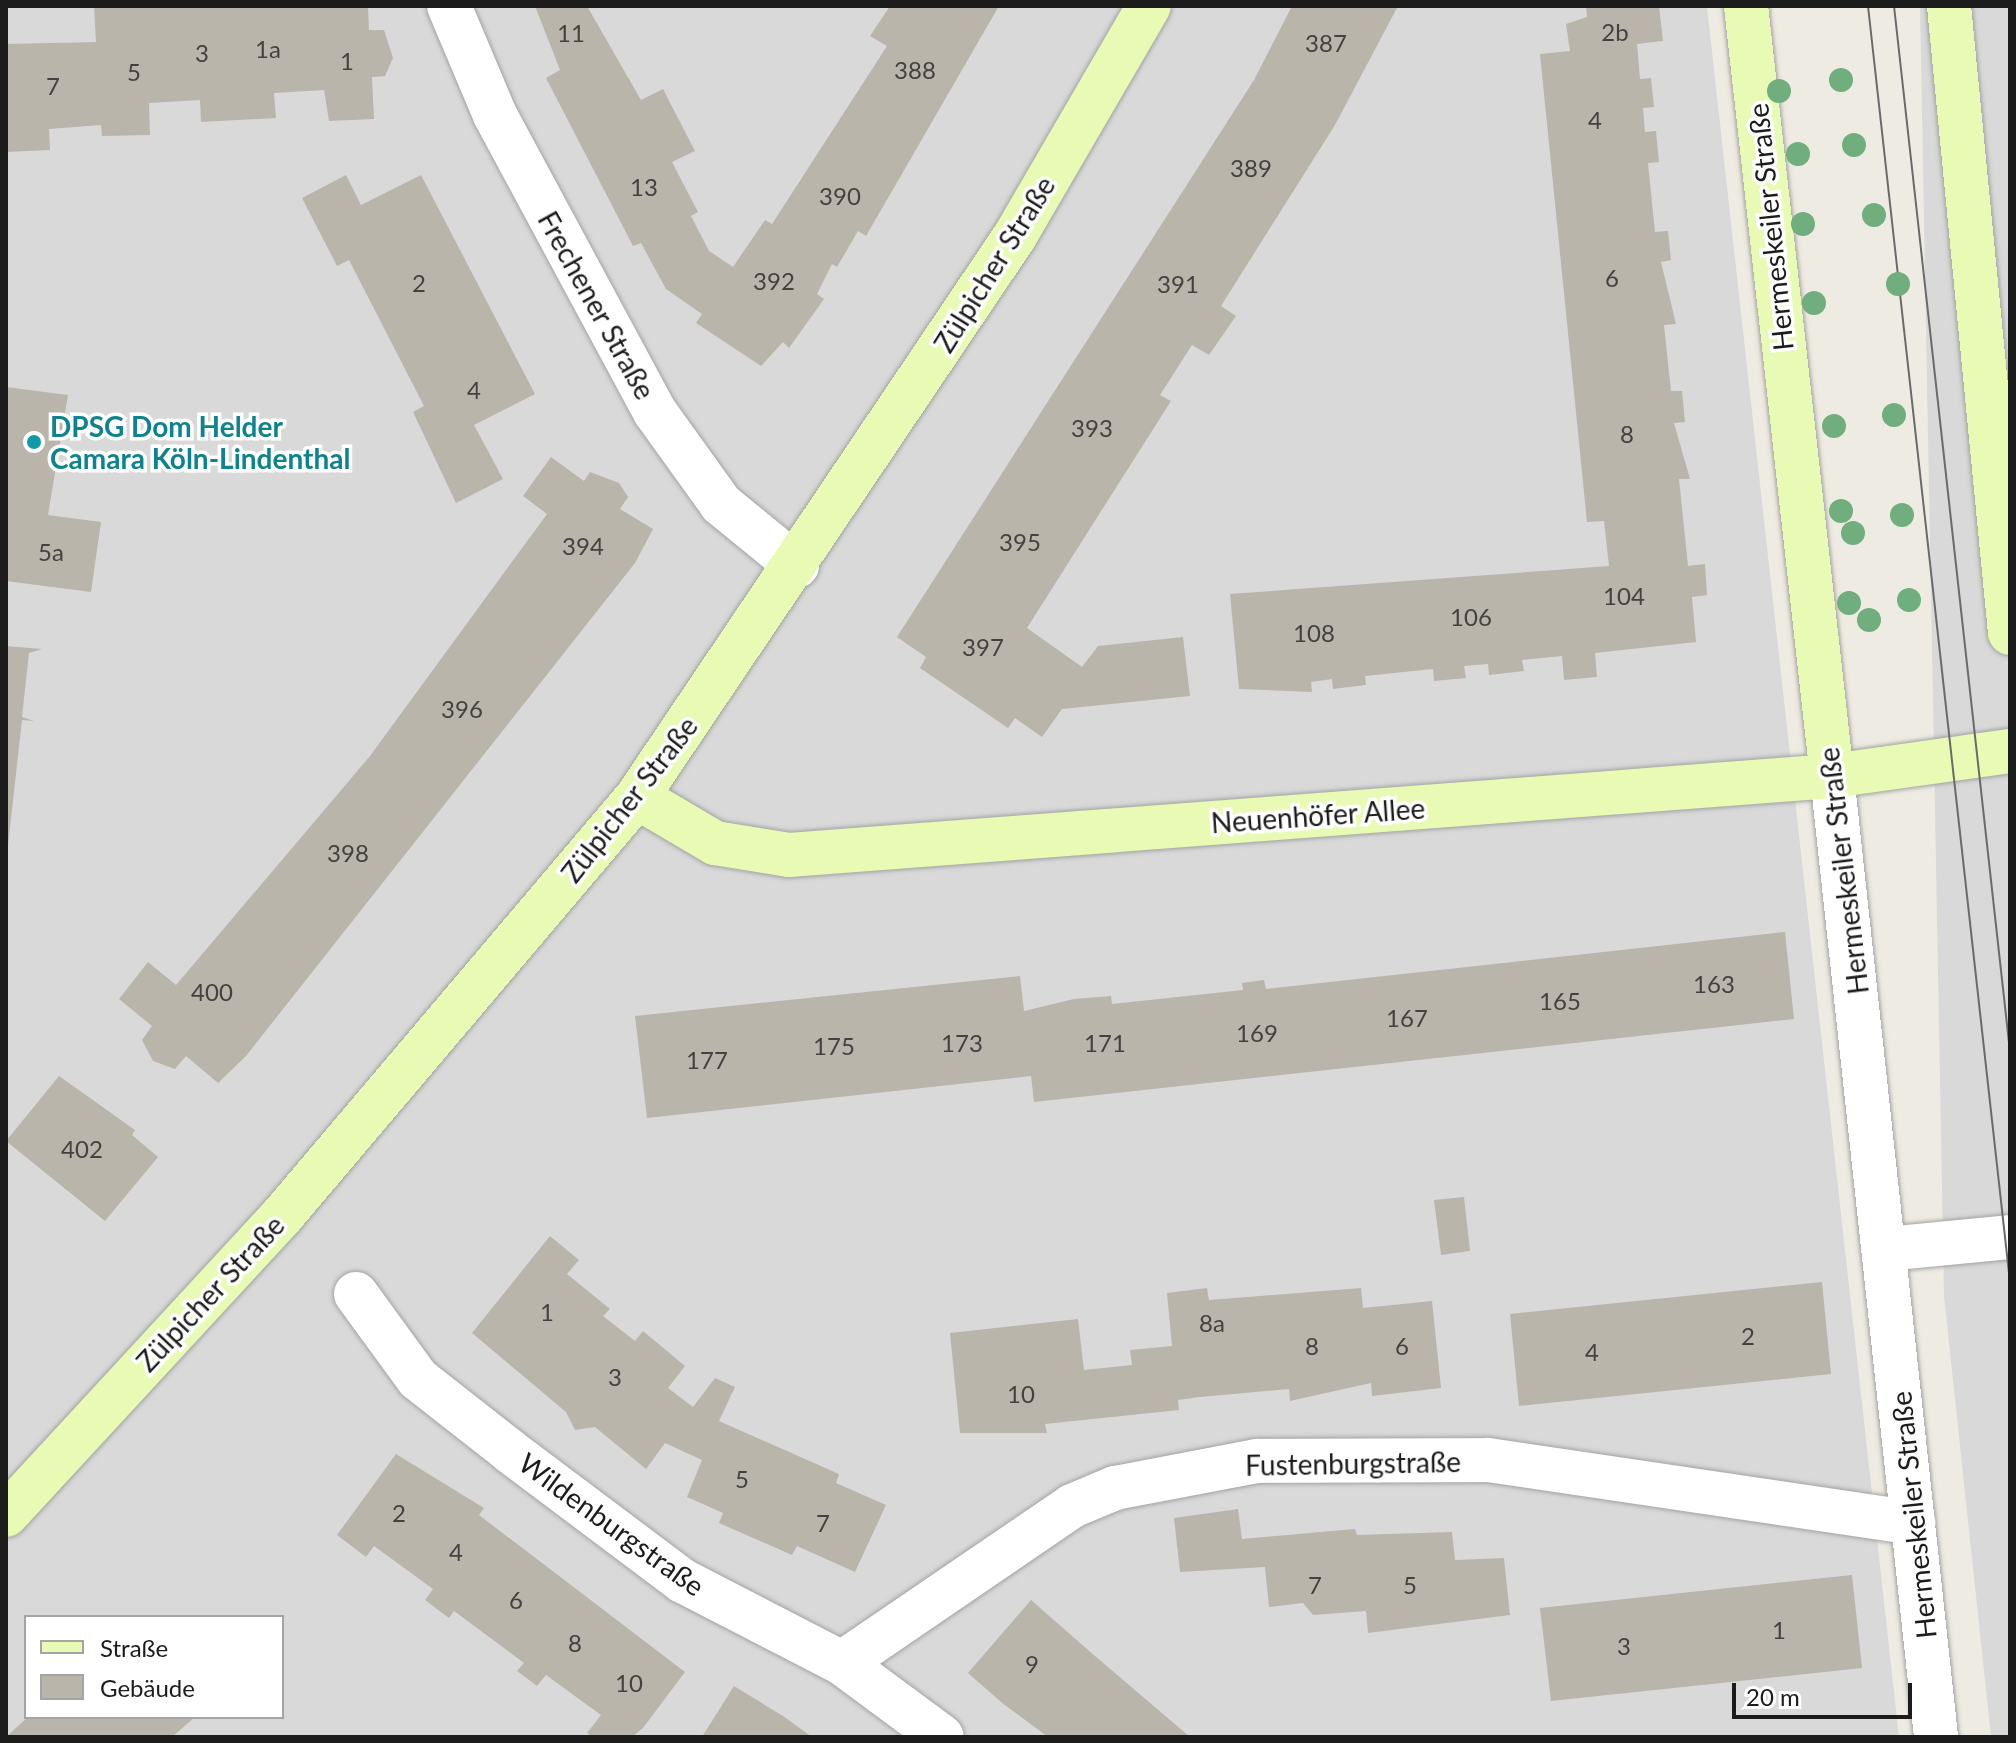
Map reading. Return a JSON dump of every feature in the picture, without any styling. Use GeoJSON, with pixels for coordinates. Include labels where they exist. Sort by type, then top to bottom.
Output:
{"type":"FeatureCollection","features":[{"type":"Feature","properties":{"kind":"street","name":"Frechener Straße"},"geometry":{"type":"LineString","coordinates":[[449,6],[495,115],[655,412],[721,504],[797,566]]}},
{"type":"Feature","properties":{"kind":"street","name":"Zülpicher Straße"},"geometry":{"type":"LineString","coordinates":[[6,1515],[282,1216],[637,797],[797,566],[1015,236],[1149,6]]}},
{"type":"Feature","properties":{"kind":"street","name":"Hermeskeiler Straße"},"geometry":{"type":"LineString","coordinates":[[1746,6],[1886,1249],[1936,1737]]}},
{"type":"Feature","properties":{"kind":"street"},"geometry":{"type":"LineString","coordinates":[[1949,6],[2010,633]]}},
{"type":"Feature","properties":{"kind":"street","name":"Neuenhöfer Allee"},"geometry":{"type":"LineString","coordinates":[[637,797],[715,843],[789,855],[1832,776],[2010,751]]}},
{"type":"Feature","properties":{"kind":"street"},"geometry":{"type":"LineString","coordinates":[[1886,1249],[2010,1237]]}},
{"type":"Feature","properties":{"kind":"street","name":"Wildenburgstraße"},"geometry":{"type":"LineString","coordinates":[[356,1294],[418,1379],[511,1452],[683,1581],[842,1663],[942,1737]]}},
{"type":"Feature","properties":{"kind":"street","name":"Fustenburgstraße"},"geometry":{"type":"LineString","coordinates":[[842,1663],[1072,1506],[1115,1488],[1257,1461],[1488,1460],[1913,1523]]}},
{"type":"Feature","properties":{"kind":"shaded area"},"geometry":{"type":"Polygon","coordinates":[[[6,6],[1707,6],[1899,1737],[6,1737],[6,6]]]}},
{"type":"Feature","properties":{"kind":"shaded area"},"geometry":{"type":"Polygon","coordinates":[[[1920,6],[2010,6],[2010,1737],[1991,1737],[1944,1296],[1920,6]]]}},
{"type":"Feature","properties":{"kind":"building"},"geometry":{"type":"Polygon","coordinates":[[[94,6],[368,6],[369,30],[384,30],[393,58],[385,76],[372,77],[374,119],[329,121],[324,90],[274,93],[276,118],[201,122],[200,100],[149,103],[150,135],[102,136],[101,125],[49,129],[50,150],[6,152],[6,44],[96,42],[94,6]]]}},
{"type":"Feature","properties":{"kind":"building"},"geometry":{"type":"Polygon","coordinates":[[[535,6],[587,6],[641,100],[663,89],[695,151],[672,162],[698,212],[691,216],[709,251],[733,267],[765,220],[772,224],[887,46],[870,36],[890,6],[999,6],[866,236],[858,231],[837,267],[832,264],[817,294],[824,299],[789,348],[783,342],[761,366],[696,323],[702,314],[666,289],[641,243],[633,246],[546,78],[560,70],[535,6]]]}},
{"type":"Feature","properties":{"kind":"building"},"geometry":{"type":"Polygon","coordinates":[[[1292,6],[1398,6],[1335,125],[1221,306],[1236,316],[1209,355],[1192,345],[1160,395],[1171,401],[1027,628],[1082,667],[1098,646],[1183,637],[1190,696],[1062,709],[1042,737],[1015,718],[1008,728],[920,668],[926,657],[897,637],[1254,80],[1292,6]]]}},
{"type":"Feature","properties":{"kind":"building"},"geometry":{"type":"Polygon","coordinates":[[[1586,6],[1659,6],[1663,41],[1637,44],[1640,79],[1651,78],[1654,107],[1643,108],[1645,132],[1656,131],[1659,162],[1648,163],[1655,232],[1668,231],[1671,260],[1661,262],[1676,324],[1664,325],[1671,391],[1682,391],[1685,422],[1674,423],[1690,479],[1679,479],[1688,566],[1705,564],[1707,595],[1692,597],[1696,642],[1595,653],[1597,677],[1564,680],[1562,656],[1522,660],[1524,671],[1489,675],[1488,664],[1464,666],[1466,678],[1434,681],[1433,669],[1365,676],[1366,685],[1333,689],[1332,679],[1311,682],[1312,692],[1239,689],[1230,594],[1609,566],[1604,521],[1587,522],[1540,54],[1570,51],[1566,24],[1587,17],[1586,6]]]}},
{"type":"Feature","properties":{"kind":"building"},"geometry":{"type":"Polygon","coordinates":[[[346,175],[361,205],[421,175],[535,394],[474,425],[503,479],[456,503],[413,412],[424,406],[349,260],[337,266],[302,198],[346,175]]]}},
{"type":"Feature","properties":{"kind":"building"},"geometry":{"type":"Polygon","coordinates":[[[6,387],[68,395],[48,515],[101,522],[91,592],[6,581],[6,387]]]}},
{"type":"Feature","properties":{"kind":"building"},"geometry":{"type":"Polygon","coordinates":[[[551,457],[584,481],[590,472],[619,483],[628,497],[620,509],[653,529],[635,563],[246,1056],[218,1083],[186,1056],[175,1069],[153,1061],[142,1040],[152,1026],[119,999],[148,962],[176,985],[370,756],[547,514],[523,496],[551,457]]]}},
{"type":"Feature","properties":{"kind":"building"},"geometry":{"type":"Polygon","coordinates":[[[6,646],[42,649],[29,653],[22,717],[34,721],[22,720],[8,845],[6,646]]]}},
{"type":"Feature","properties":{"kind":"building"},"geometry":{"type":"Polygon","coordinates":[[[1785,932],[1794,1019],[1034,1102],[1031,1076],[647,1118],[635,1016],[1020,976],[1024,1011],[1074,999],[1111,996],[1112,1004],[1243,990],[1242,983],[1264,980],[1266,989],[1785,932]]]}},
{"type":"Feature","properties":{"kind":"building"},"geometry":{"type":"Polygon","coordinates":[[[59,1076],[135,1130],[132,1135],[158,1157],[105,1221],[6,1141],[59,1076]]]}},
{"type":"Feature","properties":{"kind":"building"},"geometry":{"type":"Polygon","coordinates":[[[1464,1197],[1470,1251],[1441,1255],[1434,1200],[1464,1197]]]}},
{"type":"Feature","properties":{"kind":"building"},"geometry":{"type":"Polygon","coordinates":[[[550,1236],[579,1260],[567,1274],[610,1309],[603,1316],[635,1341],[643,1331],[685,1366],[668,1388],[693,1407],[715,1378],[735,1387],[719,1421],[839,1474],[836,1483],[886,1505],[855,1572],[797,1546],[792,1555],[719,1523],[723,1513],[687,1497],[702,1460],[665,1443],[646,1469],[595,1427],[575,1430],[566,1412],[472,1333],[550,1236]]]}},
{"type":"Feature","properties":{"kind":"building"},"geometry":{"type":"Polygon","coordinates":[[[1822,1282],[1831,1374],[1519,1406],[1510,1314],[1822,1282]]]}},
{"type":"Feature","properties":{"kind":"building"},"geometry":{"type":"Polygon","coordinates":[[[1207,1288],[1209,1300],[1361,1288],[1363,1308],[1432,1301],[1441,1388],[1372,1396],[1371,1383],[1290,1401],[1289,1389],[1200,1397],[1178,1400],[1179,1410],[1045,1424],[1047,1433],[960,1433],[950,1333],[1078,1319],[1084,1370],[1132,1365],[1130,1350],[1172,1346],[1167,1293],[1207,1288]]]}},
{"type":"Feature","properties":{"kind":"building"},"geometry":{"type":"Polygon","coordinates":[[[396,1454],[484,1508],[479,1515],[685,1672],[643,1728],[632,1737],[593,1737],[587,1733],[601,1715],[546,1675],[537,1686],[517,1671],[524,1663],[454,1611],[449,1618],[425,1600],[433,1589],[374,1546],[366,1557],[337,1535],[396,1454]]]}},
{"type":"Feature","properties":{"kind":"building"},"geometry":{"type":"Polygon","coordinates":[[[1238,1509],[1242,1539],[1355,1529],[1357,1535],[1452,1532],[1455,1560],[1504,1558],[1510,1615],[1368,1633],[1366,1611],[1313,1615],[1303,1603],[1269,1607],[1265,1567],[1180,1572],[1174,1518],[1238,1509]]]}},
{"type":"Feature","properties":{"kind":"building"},"geometry":{"type":"Polygon","coordinates":[[[1852,1575],[1862,1668],[1551,1701],[1540,1608],[1852,1575]]]}},
{"type":"Feature","properties":{"kind":"building"},"geometry":{"type":"Polygon","coordinates":[[[1031,1600],[1190,1737],[1048,1737],[1001,1702],[968,1673],[1031,1600]]]}},
{"type":"Feature","properties":{"kind":"building"},"geometry":{"type":"Polygon","coordinates":[[[734,1686],[783,1716],[812,1737],[702,1737],[734,1686]]]}},
{"type":"Feature","properties":{"kind":"building"},"geometry":{"type":"Polygon","coordinates":[[[26,1719],[193,1719],[172,1737],[6,1737],[26,1719]]]}},
{"type":"Feature","properties":{"kind":"tram line"},"geometry":{"type":"LineString","coordinates":[[1868,6],[2010,1282]]}},
{"type":"Feature","properties":{"kind":"tram line"},"geometry":{"type":"LineString","coordinates":[[1894,6],[2010,1051]]}},
{"type":"Feature","properties":{"kind":"place","name":"DPSG Dom Helder Camara Köln-Lindenthal"},"geometry":{"type":"Point","coordinates":[34,442]}}]}
